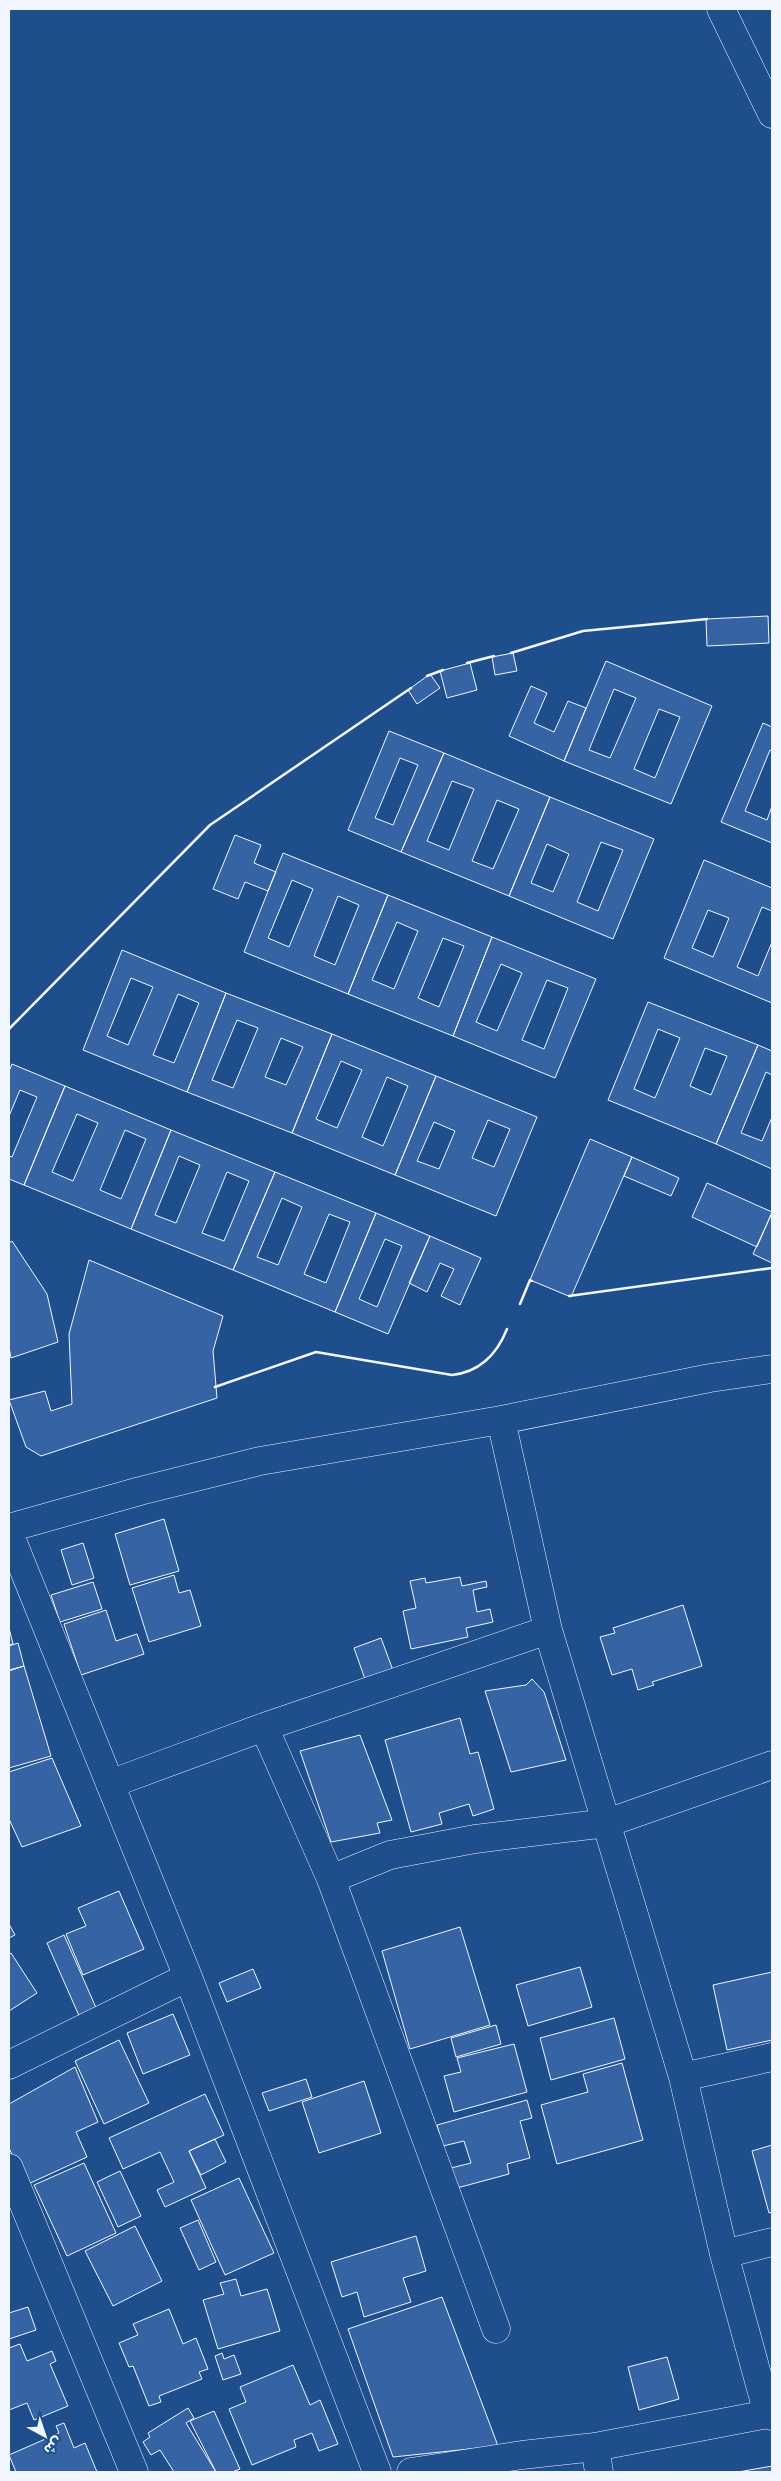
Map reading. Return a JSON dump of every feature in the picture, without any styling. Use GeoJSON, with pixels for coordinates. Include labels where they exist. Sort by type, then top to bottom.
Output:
{"type":"FeatureCollection","features":[{"type":"Feature","properties":{"kind":"street"},"geometry":{"type":"LineString","coordinates":[[721,9],[772,114]]}},
{"type":"Feature","properties":{"kind":"street"},"geometry":{"type":"LineString","coordinates":[[9,1528],[140,1491],[260,1461],[501,1420],[710,1378],[772,1369]]}},
{"type":"Feature","properties":{"kind":"street"},"geometry":{"type":"LineString","coordinates":[[411,2472],[522,2455],[597,2460],[770,2415],[724,2254],[682,2077],[548,1630],[501,1420]]}},
{"type":"Feature","properties":{"kind":"street"},"geometry":{"type":"LineString","coordinates":[[9,1533],[188,1977],[377,2472]]}},
{"type":"Feature","properties":{"kind":"street"},"geometry":{"type":"LineString","coordinates":[[110,1784],[264,1727],[548,1630]]}},
{"type":"Feature","properties":{"kind":"street"},"geometry":{"type":"LineString","coordinates":[[264,1727],[331,1879],[496,2329]]}},
{"type":"Feature","properties":{"kind":"street"},"geometry":{"type":"LineString","coordinates":[[331,1879],[390,1855],[475,1839],[607,1824],[772,1765]]}},
{"type":"Feature","properties":{"kind":"street"},"geometry":{"type":"LineString","coordinates":[[9,2065],[188,1977]]}},
{"type":"Feature","properties":{"kind":"street"},"geometry":{"type":"LineString","coordinates":[[682,2077],[772,2057]]}},
{"type":"Feature","properties":{"kind":"street"},"geometry":{"type":"LineString","coordinates":[[9,2168],[134,2472]]}},
{"type":"Feature","properties":{"kind":"street"},"geometry":{"type":"LineString","coordinates":[[724,2254],[772,2242]]}},
{"type":"Feature","properties":{"kind":"building"},"geometry":{"type":"Polygon","coordinates":[[[768,616],[769,643],[707,646],[706,619],[768,616]]]}},
{"type":"Feature","properties":{"kind":"building"},"geometry":{"type":"Polygon","coordinates":[[[513,653],[517,671],[495,675],[492,657],[513,653]]]}},
{"type":"Feature","properties":{"kind":"building"},"geometry":{"type":"Polygon","coordinates":[[[606,661],[712,706],[671,804],[564,761],[606,661]],[[614,689],[589,750],[610,758],[636,698],[614,689]],[[659,709],[634,769],[655,778],[680,717],[659,709]]]}},
{"type":"Feature","properties":{"kind":"building"},"geometry":{"type":"Polygon","coordinates":[[[470,663],[477,690],[447,698],[440,671],[470,663]]]}},
{"type":"Feature","properties":{"kind":"building"},"geometry":{"type":"Polygon","coordinates":[[[430,674],[440,688],[417,704],[408,690],[430,674]]]}},
{"type":"Feature","properties":{"kind":"building"},"geometry":{"type":"Polygon","coordinates":[[[531,686],[547,693],[534,723],[554,732],[568,701],[586,708],[564,761],[509,736],[531,686]]]}},
{"type":"Feature","properties":{"kind":"building"},"geometry":{"type":"Polygon","coordinates":[[[763,723],[772,727],[772,751],[770,750],[745,811],[767,820],[772,806],[772,843],[721,822],[763,723]]]}},
{"type":"Feature","properties":{"kind":"building"},"geometry":{"type":"Polygon","coordinates":[[[389,731],[444,753],[401,852],[348,830],[389,731]],[[400,758],[375,818],[393,825],[418,765],[400,758]]]}},
{"type":"Feature","properties":{"kind":"building"},"geometry":{"type":"Polygon","coordinates":[[[444,753],[550,797],[509,896],[401,852],[444,753]],[[452,781],[427,841],[449,850],[474,789],[452,781]],[[497,800],[472,861],[493,869],[519,809],[497,800]]]}},
{"type":"Feature","properties":{"kind":"building"},"geometry":{"type":"Polygon","coordinates":[[[550,797],[654,839],[613,939],[509,896],[550,797]],[[601,842],[577,902],[598,911],[623,850],[601,842]],[[547,844],[531,883],[553,892],[569,854],[547,844]]]}},
{"type":"Feature","properties":{"kind":"building"},"geometry":{"type":"Polygon","coordinates":[[[235,835],[261,845],[254,863],[276,872],[268,891],[245,882],[238,899],[213,889],[235,835]]]}},
{"type":"Feature","properties":{"kind":"building"},"geometry":{"type":"Polygon","coordinates":[[[283,853],[388,895],[348,994],[244,952],[283,853]],[[292,880],[268,938],[289,947],[313,889],[292,880]],[[338,896],[314,956],[335,965],[359,905],[338,896]]]}},
{"type":"Feature","properties":{"kind":"building"},"geometry":{"type":"Polygon","coordinates":[[[704,860],[772,888],[772,911],[762,907],[737,967],[758,976],[772,942],[772,1003],[664,958],[704,860]],[[708,910],[692,948],[713,957],[729,918],[708,910]]]}},
{"type":"Feature","properties":{"kind":"building"},"geometry":{"type":"Polygon","coordinates":[[[388,895],[492,937],[453,1036],[348,994],[388,895]],[[397,922],[372,980],[394,989],[418,931],[397,922]],[[443,938],[418,998],[439,1007],[464,946],[443,938]]]}},
{"type":"Feature","properties":{"kind":"building"},"geometry":{"type":"Polygon","coordinates":[[[492,937],[596,979],[555,1078],[453,1036],[492,937]],[[501,964],[476,1022],[497,1031],[522,973],[501,964]],[[547,980],[522,1040],[544,1049],[568,988],[547,980]]]}},
{"type":"Feature","properties":{"kind":"building"},"geometry":{"type":"Polygon","coordinates":[[[122,950],[226,993],[187,1092],[83,1050],[122,950]],[[131,978],[107,1036],[128,1045],[153,987],[131,978]],[[178,994],[153,1055],[174,1063],[199,1003],[178,994]]]}},
{"type":"Feature","properties":{"kind":"building"},"geometry":{"type":"Polygon","coordinates":[[[226,993],[332,1034],[292,1133],[187,1092],[226,993]],[[237,1020],[212,1080],[233,1088],[258,1028],[237,1020]],[[281,1038],[265,1077],[286,1085],[303,1047],[281,1038]]]}},
{"type":"Feature","properties":{"kind":"building"},"geometry":{"type":"Polygon","coordinates":[[[648,1002],[758,1045],[716,1144],[608,1100],[648,1002]],[[658,1029],[634,1089],[655,1098],[680,1038],[658,1029]],[[705,1048],[690,1086],[711,1095],[727,1056],[705,1048]]]}},
{"type":"Feature","properties":{"kind":"building"},"geometry":{"type":"Polygon","coordinates":[[[332,1034],[436,1076],[395,1175],[292,1133],[332,1034]],[[341,1061],[316,1119],[337,1128],[362,1070],[341,1061]],[[387,1077],[362,1137],[383,1146],[408,1086],[387,1077]]]}},
{"type":"Feature","properties":{"kind":"building"},"geometry":{"type":"Polygon","coordinates":[[[758,1045],[772,1051],[772,1075],[766,1072],[741,1133],[762,1141],[772,1117],[772,1169],[716,1144],[758,1045]]]}},
{"type":"Feature","properties":{"kind":"building"},"geometry":{"type":"Polygon","coordinates":[[[12,1064],[65,1086],[24,1185],[9,1179],[9,1156],[12,1157],[37,1097],[20,1090],[9,1116],[9,1071],[12,1064]]]}},
{"type":"Feature","properties":{"kind":"building"},"geometry":{"type":"Polygon","coordinates":[[[436,1076],[537,1117],[496,1216],[395,1175],[436,1076]],[[488,1120],[472,1158],[494,1167],[510,1129],[488,1120]],[[434,1122],[417,1161],[439,1169],[455,1131],[434,1122]]]}},
{"type":"Feature","properties":{"kind":"building"},"geometry":{"type":"Polygon","coordinates":[[[65,1086],[171,1130],[131,1229],[24,1185],[65,1086]],[[77,1114],[52,1172],[73,1181],[98,1123],[77,1114]],[[125,1130],[100,1190],[121,1199],[146,1139],[125,1130]]]}},
{"type":"Feature","properties":{"kind":"building"},"geometry":{"type":"Polygon","coordinates":[[[171,1130],[275,1172],[233,1270],[131,1229],[171,1130]],[[179,1156],[155,1215],[176,1223],[200,1165],[179,1156]],[[227,1172],[202,1233],[224,1241],[249,1181],[227,1172]]]}},
{"type":"Feature","properties":{"kind":"building"},"geometry":{"type":"Polygon","coordinates":[[[590,1139],[632,1157],[571,1297],[530,1280],[590,1139]]]}},
{"type":"Feature","properties":{"kind":"building"},"geometry":{"type":"Polygon","coordinates":[[[632,1157],[679,1178],[671,1196],[624,1176],[632,1157]]]}},
{"type":"Feature","properties":{"kind":"building"},"geometry":{"type":"Polygon","coordinates":[[[275,1172],[376,1213],[335,1312],[233,1270],[275,1172]],[[282,1198],[257,1257],[278,1265],[302,1207],[282,1198]],[[329,1214],[304,1274],[326,1283],[350,1222],[329,1214]]]}},
{"type":"Feature","properties":{"kind":"building"},"geometry":{"type":"Polygon","coordinates":[[[707,1183],[772,1212],[757,1247],[692,1217],[707,1183]]]}},
{"type":"Feature","properties":{"kind":"building"},"geometry":{"type":"Polygon","coordinates":[[[376,1213],[430,1236],[388,1334],[335,1312],[376,1213]],[[385,1239],[359,1299],[377,1307],[402,1246],[385,1239]]]}},
{"type":"Feature","properties":{"kind":"building"},"geometry":{"type":"Polygon","coordinates":[[[772,1213],[772,1263],[753,1254],[772,1213]]]}},
{"type":"Feature","properties":{"kind":"building"},"geometry":{"type":"Polygon","coordinates":[[[430,1236],[481,1258],[460,1305],[441,1296],[454,1269],[440,1263],[427,1292],[409,1283],[430,1236]]]}},
{"type":"Feature","properties":{"kind":"building"},"geometry":{"type":"Polygon","coordinates":[[[12,1241],[47,1294],[58,1342],[11,1358],[9,1347],[9,1243],[12,1241]]]}},
{"type":"Feature","properties":{"kind":"building"},"geometry":{"type":"Polygon","coordinates":[[[89,1260],[223,1316],[213,1351],[217,1398],[41,1456],[26,1447],[9,1400],[45,1391],[51,1411],[72,1404],[69,1334],[89,1260]]]}},
{"type":"Feature","properties":{"kind":"building"},"geometry":{"type":"Polygon","coordinates":[[[164,1519],[179,1571],[130,1585],[115,1534],[164,1519]]]}},
{"type":"Feature","properties":{"kind":"building"},"geometry":{"type":"Polygon","coordinates":[[[83,1543],[94,1578],[72,1585],[61,1550],[83,1543]]]}},
{"type":"Feature","properties":{"kind":"building"},"geometry":{"type":"Polygon","coordinates":[[[174,1575],[179,1593],[190,1590],[201,1626],[149,1642],[132,1588],[174,1575]]]}},
{"type":"Feature","properties":{"kind":"building"},"geometry":{"type":"Polygon","coordinates":[[[460,1577],[462,1586],[486,1581],[487,1587],[473,1590],[477,1612],[490,1609],[493,1622],[466,1628],[468,1637],[411,1649],[403,1611],[416,1608],[410,1581],[425,1578],[426,1583],[460,1577]]]}},
{"type":"Feature","properties":{"kind":"building"},"geometry":{"type":"Polygon","coordinates":[[[93,1582],[102,1609],[60,1622],[51,1595],[93,1582]]]}},
{"type":"Feature","properties":{"kind":"building"},"geometry":{"type":"Polygon","coordinates":[[[683,1605],[702,1666],[652,1682],[654,1685],[638,1690],[632,1669],[612,1675],[600,1637],[615,1633],[613,1628],[683,1605]]]}},
{"type":"Feature","properties":{"kind":"building"},"geometry":{"type":"Polygon","coordinates":[[[106,1610],[116,1641],[137,1634],[144,1654],[81,1675],[64,1624],[106,1610]]]}},
{"type":"Feature","properties":{"kind":"building"},"geometry":{"type":"Polygon","coordinates":[[[9,1628],[13,1644],[9,1645],[9,1628]]]}},
{"type":"Feature","properties":{"kind":"building"},"geometry":{"type":"Polygon","coordinates":[[[381,1638],[394,1673],[366,1682],[354,1648],[381,1638]]]}},
{"type":"Feature","properties":{"kind":"building"},"geometry":{"type":"Polygon","coordinates":[[[18,1643],[24,1666],[9,1670],[9,1646],[18,1643]]]}},
{"type":"Feature","properties":{"kind":"building"},"geometry":{"type":"Polygon","coordinates":[[[24,1666],[51,1756],[9,1768],[9,1671],[24,1666]]]}},
{"type":"Feature","properties":{"kind":"building"},"geometry":{"type":"Polygon","coordinates":[[[532,1679],[544,1692],[566,1760],[511,1772],[485,1691],[526,1685],[532,1679]]]}},
{"type":"Feature","properties":{"kind":"building"},"geometry":{"type":"Polygon","coordinates":[[[460,1718],[470,1754],[478,1752],[494,1809],[473,1816],[469,1804],[439,1813],[442,1824],[411,1832],[385,1740],[460,1718]]]}},
{"type":"Feature","properties":{"kind":"building"},"geometry":{"type":"Polygon","coordinates":[[[360,1735],[392,1820],[377,1823],[380,1833],[331,1842],[300,1751],[360,1735]]]}},
{"type":"Feature","properties":{"kind":"building"},"geometry":{"type":"Polygon","coordinates":[[[52,1758],[81,1826],[22,1847],[9,1819],[9,1772],[52,1758]]]}},
{"type":"Feature","properties":{"kind":"building"},"geometry":{"type":"Polygon","coordinates":[[[119,1891],[144,1949],[83,1975],[66,1934],[86,1926],[78,1908],[119,1891]]]}},
{"type":"Feature","properties":{"kind":"building"},"geometry":{"type":"Polygon","coordinates":[[[9,1924],[15,1935],[9,1938],[9,1924]]]}},
{"type":"Feature","properties":{"kind":"building"},"geometry":{"type":"Polygon","coordinates":[[[460,1927],[490,2025],[410,2049],[382,1951],[460,1927]]]}},
{"type":"Feature","properties":{"kind":"building"},"geometry":{"type":"Polygon","coordinates":[[[64,1935],[97,2010],[80,2018],[47,1943],[64,1935]]]}},
{"type":"Feature","properties":{"kind":"building"},"geometry":{"type":"Polygon","coordinates":[[[11,1953],[37,1993],[9,2011],[9,1954],[11,1953]]]}},
{"type":"Feature","properties":{"kind":"building"},"geometry":{"type":"Polygon","coordinates":[[[580,1967],[592,2007],[528,2026],[516,1985],[580,1967]]]}},
{"type":"Feature","properties":{"kind":"building"},"geometry":{"type":"Polygon","coordinates":[[[253,1969],[261,1988],[227,2002],[219,1983],[253,1969]]]}},
{"type":"Feature","properties":{"kind":"building"},"geometry":{"type":"Polygon","coordinates":[[[772,1972],[772,2040],[727,2050],[713,1985],[772,1972]]]}},
{"type":"Feature","properties":{"kind":"building"},"geometry":{"type":"Polygon","coordinates":[[[173,2014],[190,2055],[143,2074],[127,2033],[173,2014]]]}},
{"type":"Feature","properties":{"kind":"building"},"geometry":{"type":"Polygon","coordinates":[[[614,2018],[625,2059],[551,2080],[540,2038],[614,2018]]]}},
{"type":"Feature","properties":{"kind":"building"},"geometry":{"type":"Polygon","coordinates":[[[496,2025],[501,2044],[456,2057],[451,2038],[496,2025]]]}},
{"type":"Feature","properties":{"kind":"building"},"geometry":{"type":"Polygon","coordinates":[[[119,2040],[149,2103],[104,2124],[75,2061],[119,2040]]]}},
{"type":"Feature","properties":{"kind":"building"},"geometry":{"type":"Polygon","coordinates":[[[514,2044],[527,2092],[454,2112],[444,2076],[461,2072],[457,2058],[514,2044]]]}},
{"type":"Feature","properties":{"kind":"building"},"geometry":{"type":"Polygon","coordinates":[[[622,2063],[643,2140],[557,2164],[541,2105],[588,2092],[583,2074],[622,2063]]]}},
{"type":"Feature","properties":{"kind":"building"},"geometry":{"type":"Polygon","coordinates":[[[75,2067],[98,2122],[76,2132],[87,2157],[26,2185],[9,2148],[9,2104],[75,2067]]]}},
{"type":"Feature","properties":{"kind":"building"},"geometry":{"type":"Polygon","coordinates":[[[306,2079],[312,2097],[269,2111],[262,2093],[306,2079]]]}},
{"type":"Feature","properties":{"kind":"building"},"geometry":{"type":"Polygon","coordinates":[[[364,2081],[381,2133],[319,2153],[302,2102],[364,2081]]]}},
{"type":"Feature","properties":{"kind":"building"},"geometry":{"type":"Polygon","coordinates":[[[205,2094],[224,2135],[189,2151],[206,2188],[165,2207],[157,2190],[174,2182],[160,2152],[123,2169],[109,2138],[205,2094]]]}},
{"type":"Feature","properties":{"kind":"building"},"geometry":{"type":"Polygon","coordinates":[[[527,2100],[532,2118],[520,2121],[530,2158],[507,2164],[509,2174],[457,2188],[451,2168],[471,2163],[464,2141],[443,2146],[437,2125],[527,2100]]]}},
{"type":"Feature","properties":{"kind":"building"},"geometry":{"type":"Polygon","coordinates":[[[215,2139],[226,2162],[201,2175],[189,2151],[215,2139]]]}},
{"type":"Feature","properties":{"kind":"building"},"geometry":{"type":"Polygon","coordinates":[[[772,2145],[772,2212],[769,2213],[752,2151],[772,2145]]]}},
{"type":"Feature","properties":{"kind":"building"},"geometry":{"type":"Polygon","coordinates":[[[84,2163],[116,2233],[67,2256],[34,2185],[84,2163]]]}},
{"type":"Feature","properties":{"kind":"building"},"geometry":{"type":"Polygon","coordinates":[[[120,2171],[141,2216],[118,2227],[97,2182],[120,2171]]]}},
{"type":"Feature","properties":{"kind":"building"},"geometry":{"type":"Polygon","coordinates":[[[239,2178],[274,2253],[225,2275],[191,2200],[239,2178]]]}},
{"type":"Feature","properties":{"kind":"building"},"geometry":{"type":"Polygon","coordinates":[[[198,2220],[216,2262],[199,2270],[180,2228],[198,2220]]]}},
{"type":"Feature","properties":{"kind":"building"},"geometry":{"type":"Polygon","coordinates":[[[135,2226],[162,2281],[113,2306],[85,2251],[135,2226]]]}},
{"type":"Feature","properties":{"kind":"building"},"geometry":{"type":"Polygon","coordinates":[[[416,2236],[426,2271],[403,2278],[411,2302],[364,2317],[357,2292],[342,2297],[331,2262],[416,2236]]]}},
{"type":"Feature","properties":{"kind":"building"},"geometry":{"type":"Polygon","coordinates":[[[236,2279],[241,2296],[267,2289],[280,2331],[218,2349],[203,2300],[224,2294],[220,2283],[236,2279]]]}},
{"type":"Feature","properties":{"kind":"building"},"geometry":{"type":"Polygon","coordinates":[[[442,2297],[498,2446],[393,2457],[348,2329],[442,2297]]]}},
{"type":"Feature","properties":{"kind":"building"},"geometry":{"type":"Polygon","coordinates":[[[28,2307],[36,2330],[9,2339],[9,2313],[28,2307]]]}},
{"type":"Feature","properties":{"kind":"building"},"geometry":{"type":"Polygon","coordinates":[[[169,2309],[183,2344],[196,2338],[208,2369],[199,2372],[202,2379],[159,2396],[161,2402],[149,2406],[133,2366],[129,2367],[119,2343],[138,2335],[133,2324],[169,2309]]]}},
{"type":"Feature","properties":{"kind":"building"},"geometry":{"type":"Polygon","coordinates":[[[20,2344],[27,2361],[52,2351],[56,2361],[50,2364],[68,2406],[34,2420],[27,2403],[9,2410],[9,2348],[20,2344]]]}},
{"type":"Feature","properties":{"kind":"building"},"geometry":{"type":"Polygon","coordinates":[[[222,2353],[224,2359],[234,2355],[241,2374],[223,2380],[215,2356],[222,2353]]]}},
{"type":"Feature","properties":{"kind":"building"},"geometry":{"type":"Polygon","coordinates":[[[667,2357],[679,2399],[639,2410],[628,2367],[667,2357]]]}},
{"type":"Feature","properties":{"kind":"building"},"geometry":{"type":"Polygon","coordinates":[[[293,2365],[310,2405],[320,2400],[338,2444],[319,2451],[312,2433],[294,2440],[296,2447],[252,2465],[229,2409],[246,2402],[240,2387],[293,2365]]]}},
{"type":"Feature","properties":{"kind":"building"},"geometry":{"type":"Polygon","coordinates":[[[188,2408],[194,2418],[186,2423],[216,2472],[174,2472],[160,2450],[151,2455],[143,2442],[150,2437],[148,2433],[188,2408]]]}},
{"type":"Feature","properties":{"kind":"building"},"geometry":{"type":"Polygon","coordinates":[[[214,2411],[240,2469],[232,2472],[216,2472],[190,2421],[214,2411]]]}},
{"type":"Feature","properties":{"kind":"building"},"geometry":{"type":"Polygon","coordinates":[[[64,2423],[74,2448],[85,2443],[97,2472],[16,2472],[9,2455],[59,2433],[56,2426],[64,2423]]]}},
{"type":"Feature","properties":{"kind":"building"},"geometry":{"type":"Polygon","coordinates":[[[772,2466],[772,2472],[738,2472],[772,2466]]]}},
{"type":"Feature","properties":{"kind":"wall"},"geometry":{"type":"LineString","coordinates":[[511,653],[583,631],[707,619]]}},
{"type":"Feature","properties":{"kind":"wall"},"geometry":{"type":"LineString","coordinates":[[467,663],[494,656]]}},
{"type":"Feature","properties":{"kind":"wall"},"geometry":{"type":"LineString","coordinates":[[427,676],[443,670]]}},
{"type":"Feature","properties":{"kind":"wall"},"geometry":{"type":"LineString","coordinates":[[9,1029],[210,825],[411,688]]}},
{"type":"Feature","properties":{"kind":"wall"},"geometry":{"type":"LineString","coordinates":[[569,1296],[772,1268]]}},
{"type":"Feature","properties":{"kind":"wall"},"geometry":{"type":"LineString","coordinates":[[520,1304],[530,1280],[532,1281]]}},
{"type":"Feature","properties":{"kind":"wall"},"geometry":{"type":"LineString","coordinates":[[215,1387],[316,1352],[452,1375],[479,1366],[493,1354],[507,1329]]}}]}
